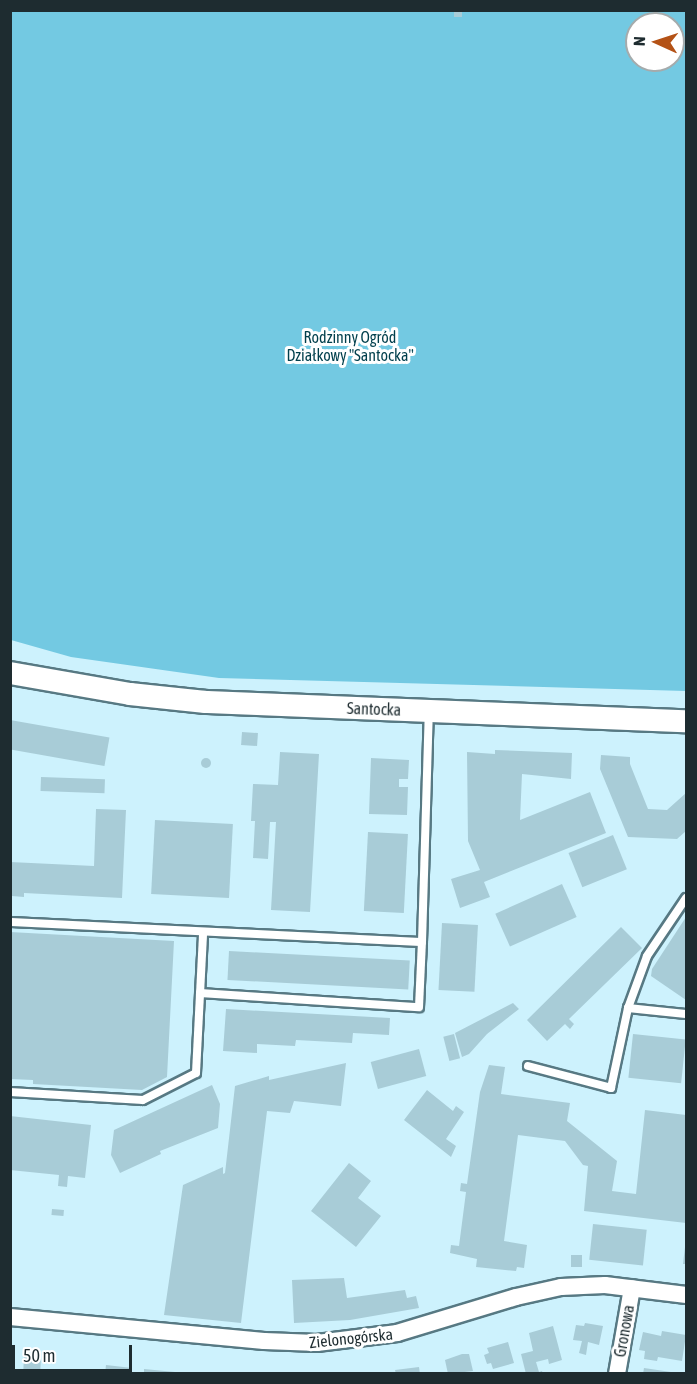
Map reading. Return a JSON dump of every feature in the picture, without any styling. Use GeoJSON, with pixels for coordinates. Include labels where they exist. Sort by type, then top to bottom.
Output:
{"type":"FeatureCollection","features":[{"type":"Feature","properties":{"kind":"street","name":"Santocka"},"geometry":{"type":"LineString","coordinates":[[10,661],[64,682]]}},
{"type":"Feature","properties":{"kind":"street","name":"Santocka"},"geometry":{"type":"LineString","coordinates":[[10,673],[186,700],[687,721]]}},
{"type":"Feature","properties":{"kind":"street","name":"Zielonogórska"},"geometry":{"type":"LineString","coordinates":[[10,1317],[264,1341],[317,1343],[397,1333],[561,1287],[596,1285],[687,1295]]}},
{"type":"Feature","properties":{"kind":"street","name":"Gronowa"},"geometry":{"type":"LineString","coordinates":[[617,1374],[632,1288]]}},
{"type":"Feature","properties":{"kind":"lane"},"geometry":{"type":"LineString","coordinates":[[200,993],[419,1007],[429,711]]}},
{"type":"Feature","properties":{"kind":"lane"},"geometry":{"type":"LineString","coordinates":[[528,1066],[611,1088],[628,1008],[647,956],[687,898]]}},
{"type":"Feature","properties":{"kind":"lane"},"geometry":{"type":"LineString","coordinates":[[10,922],[422,942]]}},
{"type":"Feature","properties":{"kind":"lane"},"geometry":{"type":"LineString","coordinates":[[10,1092],[143,1100],[196,1073],[203,933]]}},
{"type":"Feature","properties":{"kind":"lane"},"geometry":{"type":"LineString","coordinates":[[628,1008],[687,1014]]}},
{"type":"Feature","properties":{"kind":"green space","name":"Rodzinny Ogród Działkowy \"Santocka\""},"geometry":{"type":"Polygon","coordinates":[[[10,11],[686,11],[686,691],[219,678],[71,657],[11,640],[10,11]]]}},
{"type":"Feature","properties":{"kind":"building"},"geometry":{"type":"Polygon","coordinates":[[[454,10],[462,10],[462,17],[454,17],[454,10]]]}},
{"type":"Feature","properties":{"kind":"building"},"geometry":{"type":"Polygon","coordinates":[[[10,720],[109,738],[104,766],[10,749],[10,720]]]}},
{"type":"Feature","properties":{"kind":"building"},"geometry":{"type":"Polygon","coordinates":[[[242,732],[258,733],[257,746],[241,745],[242,732]]]}},
{"type":"Feature","properties":{"kind":"building"},"geometry":{"type":"Polygon","coordinates":[[[495,750],[572,753],[571,779],[522,774],[520,820],[590,792],[606,833],[484,882],[490,897],[460,908],[451,879],[480,870],[468,841],[467,752],[495,754],[495,750]]]}},
{"type":"Feature","properties":{"kind":"building"},"geometry":{"type":"Polygon","coordinates":[[[280,752],[319,754],[310,912],[271,910],[276,822],[270,822],[268,859],[253,858],[255,821],[251,821],[253,784],[278,785],[280,752]]]}},
{"type":"Feature","properties":{"kind":"building"},"geometry":{"type":"Polygon","coordinates":[[[601,755],[630,757],[630,764],[648,809],[667,810],[686,793],[686,831],[677,839],[628,837],[600,769],[601,755]]]}},
{"type":"Feature","properties":{"kind":"building"},"geometry":{"type":"Polygon","coordinates":[[[206,758],[210,759],[210,767],[206,768],[202,767],[201,763],[202,759],[206,758]]]}},
{"type":"Feature","properties":{"kind":"building"},"geometry":{"type":"Polygon","coordinates":[[[371,758],[409,760],[408,779],[399,779],[399,787],[408,787],[407,815],[369,814],[371,758]]]}},
{"type":"Feature","properties":{"kind":"building"},"geometry":{"type":"Polygon","coordinates":[[[41,777],[105,779],[104,793],[41,791],[41,777]]]}},
{"type":"Feature","properties":{"kind":"building"},"geometry":{"type":"Polygon","coordinates":[[[96,809],[126,810],[122,898],[24,893],[24,897],[12,896],[10,862],[94,866],[96,809]]]}},
{"type":"Feature","properties":{"kind":"building"},"geometry":{"type":"Polygon","coordinates":[[[155,820],[233,824],[229,898],[151,894],[155,820]]]}},
{"type":"Feature","properties":{"kind":"building"},"geometry":{"type":"Polygon","coordinates":[[[368,832],[408,834],[404,913],[364,911],[368,832]]]}},
{"type":"Feature","properties":{"kind":"building"},"geometry":{"type":"Polygon","coordinates":[[[613,835],[627,869],[582,887],[568,853],[613,835]]]}},
{"type":"Feature","properties":{"kind":"building"},"geometry":{"type":"Polygon","coordinates":[[[562,884],[577,917],[510,947],[495,914],[562,884]]]}},
{"type":"Feature","properties":{"kind":"building"},"geometry":{"type":"Polygon","coordinates":[[[686,917],[686,1000],[651,976],[652,969],[686,917]]]}},
{"type":"Feature","properties":{"kind":"building"},"geometry":{"type":"Polygon","coordinates":[[[442,923],[478,925],[474,992],[438,990],[442,923]]]}},
{"type":"Feature","properties":{"kind":"building"},"geometry":{"type":"Polygon","coordinates":[[[621,927],[642,948],[569,1019],[574,1024],[570,1029],[565,1024],[547,1041],[527,1020],[621,927]]]}},
{"type":"Feature","properties":{"kind":"building"},"geometry":{"type":"Polygon","coordinates":[[[10,932],[174,941],[167,1077],[142,1090],[33,1084],[33,1080],[10,1079],[10,932]]]}},
{"type":"Feature","properties":{"kind":"building"},"geometry":{"type":"Polygon","coordinates":[[[229,951],[410,960],[408,989],[227,980],[229,951]]]}},
{"type":"Feature","properties":{"kind":"building"},"geometry":{"type":"Polygon","coordinates":[[[513,1003],[519,1009],[487,1034],[469,1054],[462,1057],[455,1033],[513,1003]]]}},
{"type":"Feature","properties":{"kind":"building"},"geometry":{"type":"Polygon","coordinates":[[[226,1009],[390,1018],[389,1035],[353,1033],[352,1043],[296,1040],[295,1046],[257,1044],[257,1053],[223,1051],[226,1009]]]}},
{"type":"Feature","properties":{"kind":"building"},"geometry":{"type":"Polygon","coordinates":[[[454,1034],[460,1058],[449,1061],[443,1037],[454,1034]]]}},
{"type":"Feature","properties":{"kind":"building"},"geometry":{"type":"Polygon","coordinates":[[[633,1034],[686,1040],[681,1083],[628,1078],[633,1034]]]}},
{"type":"Feature","properties":{"kind":"building"},"geometry":{"type":"Polygon","coordinates":[[[419,1049],[426,1076],[378,1089],[371,1062],[419,1049]]]}},
{"type":"Feature","properties":{"kind":"building"},"geometry":{"type":"Polygon","coordinates":[[[346,1063],[341,1106],[294,1101],[290,1113],[267,1111],[241,1323],[164,1315],[183,1185],[223,1167],[223,1174],[225,1173],[235,1086],[269,1076],[269,1080],[346,1063]]]}},
{"type":"Feature","properties":{"kind":"building"},"geometry":{"type":"Polygon","coordinates":[[[489,1065],[505,1067],[501,1094],[570,1103],[567,1121],[617,1161],[612,1191],[636,1194],[645,1110],[686,1115],[686,1223],[584,1211],[588,1166],[583,1165],[565,1141],[518,1135],[504,1241],[527,1245],[524,1268],[517,1267],[516,1271],[476,1267],[477,1259],[450,1253],[451,1245],[459,1246],[466,1192],[460,1191],[461,1183],[467,1184],[480,1092],[489,1065]]]}},
{"type":"Feature","properties":{"kind":"building"},"geometry":{"type":"Polygon","coordinates":[[[212,1085],[220,1104],[218,1128],[160,1151],[161,1154],[120,1173],[111,1155],[114,1130],[212,1085]]]}},
{"type":"Feature","properties":{"kind":"building"},"geometry":{"type":"Polygon","coordinates":[[[427,1090],[453,1111],[456,1106],[464,1112],[446,1139],[456,1146],[451,1157],[404,1120],[427,1090]]]}},
{"type":"Feature","properties":{"kind":"building"},"geometry":{"type":"Polygon","coordinates":[[[10,1116],[91,1125],[85,1178],[68,1176],[67,1187],[58,1186],[59,1175],[10,1170],[10,1116]]]}},
{"type":"Feature","properties":{"kind":"building"},"geometry":{"type":"Polygon","coordinates":[[[349,1163],[371,1181],[358,1198],[381,1216],[356,1247],[311,1211],[349,1163]]]}},
{"type":"Feature","properties":{"kind":"building"},"geometry":{"type":"Polygon","coordinates":[[[52,1209],[64,1210],[63,1216],[51,1215],[52,1209]]]}},
{"type":"Feature","properties":{"kind":"building"},"geometry":{"type":"Polygon","coordinates":[[[593,1224],[647,1230],[643,1265],[589,1260],[593,1224]]]}},
{"type":"Feature","properties":{"kind":"building"},"geometry":{"type":"Polygon","coordinates":[[[685,1247],[686,1264],[683,1264],[685,1247]]]}},
{"type":"Feature","properties":{"kind":"building"},"geometry":{"type":"Polygon","coordinates":[[[571,1255],[582,1255],[582,1267],[571,1267],[571,1255]]]}},
{"type":"Feature","properties":{"kind":"building"},"geometry":{"type":"Polygon","coordinates":[[[344,1278],[347,1298],[405,1290],[407,1298],[416,1296],[419,1308],[350,1320],[294,1323],[292,1280],[344,1278]]]}},
{"type":"Feature","properties":{"kind":"building"},"geometry":{"type":"Polygon","coordinates":[[[585,1323],[603,1326],[599,1345],[588,1342],[586,1355],[579,1353],[582,1341],[573,1340],[576,1325],[584,1326],[585,1323]]]}},
{"type":"Feature","properties":{"kind":"building"},"geometry":{"type":"Polygon","coordinates":[[[553,1326],[562,1360],[549,1364],[548,1359],[536,1362],[539,1372],[542,1371],[543,1374],[526,1374],[521,1354],[533,1351],[529,1333],[553,1326]]]}},
{"type":"Feature","properties":{"kind":"building"},"geometry":{"type":"Polygon","coordinates":[[[662,1331],[686,1335],[682,1361],[658,1357],[657,1361],[644,1359],[645,1351],[639,1350],[643,1332],[661,1336],[662,1331]]]}},
{"type":"Feature","properties":{"kind":"building"},"geometry":{"type":"Polygon","coordinates":[[[508,1342],[514,1363],[493,1369],[491,1363],[487,1364],[484,1355],[489,1353],[487,1348],[508,1342]]]}},
{"type":"Feature","properties":{"kind":"building"},"geometry":{"type":"Polygon","coordinates":[[[469,1354],[473,1371],[448,1374],[445,1360],[469,1354]]]}},
{"type":"Feature","properties":{"kind":"building"},"geometry":{"type":"Polygon","coordinates":[[[24,1357],[41,1358],[40,1374],[23,1374],[24,1357]]]}},
{"type":"Feature","properties":{"kind":"building"},"geometry":{"type":"Polygon","coordinates":[[[106,1365],[132,1368],[131,1374],[105,1374],[106,1365]]]}},
{"type":"Feature","properties":{"kind":"building"},"geometry":{"type":"Polygon","coordinates":[[[419,1367],[420,1374],[396,1374],[395,1370],[419,1367]]]}},
{"type":"Feature","properties":{"kind":"building"},"geometry":{"type":"Polygon","coordinates":[[[644,1368],[671,1372],[671,1374],[643,1374],[644,1368]]]}},
{"type":"Feature","properties":{"kind":"building"},"geometry":{"type":"Polygon","coordinates":[[[144,1369],[175,1372],[175,1374],[144,1374],[144,1369]]]}}]}
